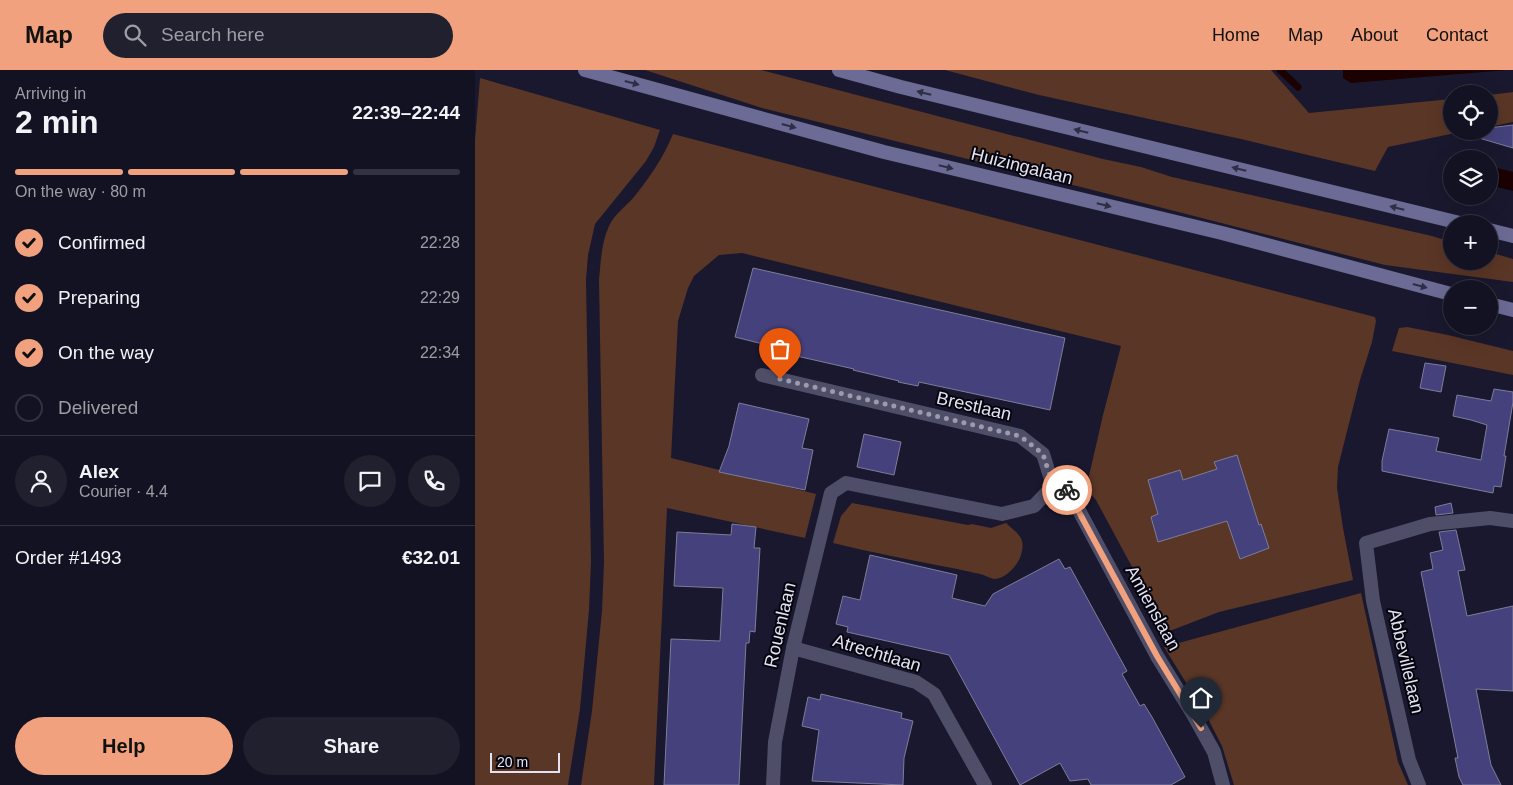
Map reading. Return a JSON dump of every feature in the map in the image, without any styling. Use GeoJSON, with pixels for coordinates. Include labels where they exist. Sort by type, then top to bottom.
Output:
{"type":"FeatureCollection","features":[{"type":"Feature","properties":{"kind":"main road","name":"Huizingalaan"},"geometry":{"type":"LineString","coordinates":[[585,70],[884,152],[1222,233],[1443,292]]}},
{"type":"Feature","properties":{"kind":"main road"},"geometry":{"type":"LineString","coordinates":[[839,70],[901,87],[1443,219]]}},
{"type":"Feature","properties":{"kind":"main road"},"geometry":{"type":"LineString","coordinates":[[1498,232],[1513,236]]}},
{"type":"Feature","properties":{"kind":"main road"},"geometry":{"type":"LineString","coordinates":[[1498,306],[1513,310]]}},
{"type":"Feature","properties":{"kind":"street","name":"Brestlaan"},"geometry":{"type":"LineString","coordinates":[[762,374],[1020,436],[1043,454],[1053,486]]}},
{"type":"Feature","properties":{"kind":"street","name":"Rouenlaan"},"geometry":{"type":"LineString","coordinates":[[773,785],[775,742],[793,648],[831,493],[846,483],[1002,514],[1034,506],[1053,486]]}},
{"type":"Feature","properties":{"kind":"street","name":"Amienslaan"},"geometry":{"type":"LineString","coordinates":[[1053,486],[1067,490],[1157,656],[1214,752],[1223,785]]}},
{"type":"Feature","properties":{"kind":"street","name":"Abbevillelaan"},"geometry":{"type":"LineString","coordinates":[[1419,785],[1409,760],[1373,602],[1366,543],[1430,524],[1490,518],[1513,521]]}},
{"type":"Feature","properties":{"kind":"street","name":"Atrechtlaan"},"geometry":{"type":"LineString","coordinates":[[793,648],[916,682],[935,694],[985,785]]}},
{"type":"Feature","properties":{"kind":"shaded area"},"geometry":{"type":"Polygon","coordinates":[[[645,70],[761,70],[1103,159],[1141,167],[1172,177],[1432,236],[1443,239],[1443,270],[1498,270],[1498,255],[1513,259],[1513,282],[1385,265],[762,108],[645,70]]]}},
{"type":"Feature","properties":{"kind":"shaded area"},"geometry":{"type":"Polygon","coordinates":[[[945,70],[1271,70],[1309,113],[1443,100],[1443,136],[1388,147],[1375,171],[1241,139],[1039,95],[945,70]]]}},
{"type":"Feature","properties":{"kind":"shaded area"},"geometry":{"type":"Polygon","coordinates":[[[1343,70],[1507,70],[1351,83],[1343,78],[1343,70]]]}},
{"type":"Feature","properties":{"kind":"shaded area"},"geometry":{"type":"Polygon","coordinates":[[[480,78],[660,130],[654,147],[646,161],[595,224],[588,255],[586,280],[591,562],[589,610],[580,709],[568,785],[475,785],[475,140],[480,78]]]}},
{"type":"Feature","properties":{"kind":"shaded area"},"geometry":{"type":"Polygon","coordinates":[[[1513,92],[1513,122],[1498,125],[1498,94],[1513,92]]]}},
{"type":"Feature","properties":{"kind":"shaded area"},"geometry":{"type":"Polygon","coordinates":[[[673,134],[1375,317],[1372,342],[1360,380],[1338,467],[1337,488],[1353,580],[1219,612],[1167,632],[1096,500],[1086,489],[1121,346],[742,253],[719,255],[694,276],[688,288],[678,321],[671,458],[816,494],[805,538],[667,508],[654,785],[581,785],[592,711],[602,611],[604,562],[599,280],[602,253],[604,239],[611,222],[651,175],[673,134]]]}},
{"type":"Feature","properties":{"kind":"shaded area"},"geometry":{"type":"Polygon","coordinates":[[[1498,168],[1513,172],[1513,191],[1498,187],[1498,168]]]}},
{"type":"Feature","properties":{"kind":"shaded area"},"geometry":{"type":"Polygon","coordinates":[[[1407,327],[1448,335],[1513,351],[1513,375],[1392,351],[1399,328],[1407,327]]]}},
{"type":"Feature","properties":{"kind":"shaded area"},"geometry":{"type":"Polygon","coordinates":[[[852,503],[991,528],[1006,523],[1021,538],[1023,546],[1020,558],[1010,572],[994,579],[977,573],[833,543],[841,516],[852,503]]]}},
{"type":"Feature","properties":{"kind":"shaded area"},"geometry":{"type":"Polygon","coordinates":[[[1361,593],[1398,762],[1408,785],[1234,785],[1222,746],[1206,715],[1164,647],[1361,593]]]}},
{"type":"Feature","properties":{"kind":"building"},"geometry":{"type":"Polygon","coordinates":[[[1513,125],[1513,148],[1486,140],[1498,140],[1498,127],[1513,125]]]}},
{"type":"Feature","properties":{"kind":"building"},"geometry":{"type":"Polygon","coordinates":[[[753,268],[1065,338],[1050,410],[919,382],[918,386],[898,382],[854,369],[770,350],[771,346],[735,337],[753,268]]]}},
{"type":"Feature","properties":{"kind":"building"},"geometry":{"type":"Polygon","coordinates":[[[1425,363],[1446,366],[1441,392],[1420,388],[1425,363]]]}},
{"type":"Feature","properties":{"kind":"building"},"geometry":{"type":"Polygon","coordinates":[[[1494,389],[1513,392],[1513,402],[1501,487],[1494,486],[1493,493],[1382,471],[1382,461],[1389,429],[1439,438],[1436,451],[1481,460],[1487,425],[1453,416],[1457,395],[1491,401],[1494,389]]]}},
{"type":"Feature","properties":{"kind":"building"},"geometry":{"type":"Polygon","coordinates":[[[739,403],[809,419],[802,448],[813,450],[805,490],[719,472],[729,446],[739,403]]]}},
{"type":"Feature","properties":{"kind":"building"},"geometry":{"type":"Polygon","coordinates":[[[864,434],[901,442],[894,475],[857,467],[864,434]]]}},
{"type":"Feature","properties":{"kind":"building"},"geometry":{"type":"Polygon","coordinates":[[[1237,455],[1259,525],[1261,524],[1269,548],[1240,559],[1227,521],[1158,542],[1151,517],[1158,514],[1148,480],[1180,470],[1183,480],[1217,469],[1214,462],[1237,455]]]}},
{"type":"Feature","properties":{"kind":"building"},"geometry":{"type":"Polygon","coordinates":[[[1451,503],[1453,513],[1436,515],[1435,507],[1451,503]]]}},
{"type":"Feature","properties":{"kind":"building"},"geometry":{"type":"Polygon","coordinates":[[[732,524],[756,527],[754,548],[760,548],[755,632],[750,631],[749,643],[746,643],[739,785],[664,785],[671,639],[720,641],[723,588],[674,586],[677,532],[731,535],[732,524]]]}},
{"type":"Feature","properties":{"kind":"building"},"geometry":{"type":"Polygon","coordinates":[[[1456,530],[1465,570],[1458,571],[1467,616],[1513,606],[1513,691],[1476,689],[1491,765],[1501,785],[1463,785],[1459,777],[1455,758],[1458,758],[1421,572],[1433,569],[1430,553],[1443,550],[1439,532],[1456,530]]]}},
{"type":"Feature","properties":{"kind":"building"},"geometry":{"type":"Polygon","coordinates":[[[870,555],[957,575],[952,598],[985,606],[993,594],[1059,559],[1065,569],[1070,567],[1127,671],[1122,674],[1140,706],[1144,704],[1152,717],[1185,777],[1171,785],[1091,785],[1088,779],[1070,781],[1060,763],[1020,785],[949,655],[847,632],[848,627],[836,624],[843,596],[860,600],[870,555]]]}},
{"type":"Feature","properties":{"kind":"building"},"geometry":{"type":"Polygon","coordinates":[[[821,694],[902,713],[901,718],[913,721],[904,758],[903,785],[812,781],[819,730],[802,726],[808,697],[820,700],[821,694]]]}},
{"type":"Feature","properties":{"kind":"waterway"},"geometry":{"type":"LineString","coordinates":[[1280,70],[1298,87]]}},
{"type":"Feature","properties":{"kind":"way so far"},"geometry":{"type":"LineString","coordinates":[[780,379],[1020,436],[1043,454],[1053,486],[1067,490]]}},
{"type":"Feature","properties":{"kind":"route"},"geometry":{"type":"LineString","coordinates":[[1067,490],[1157,656],[1201,728]]}}]}
